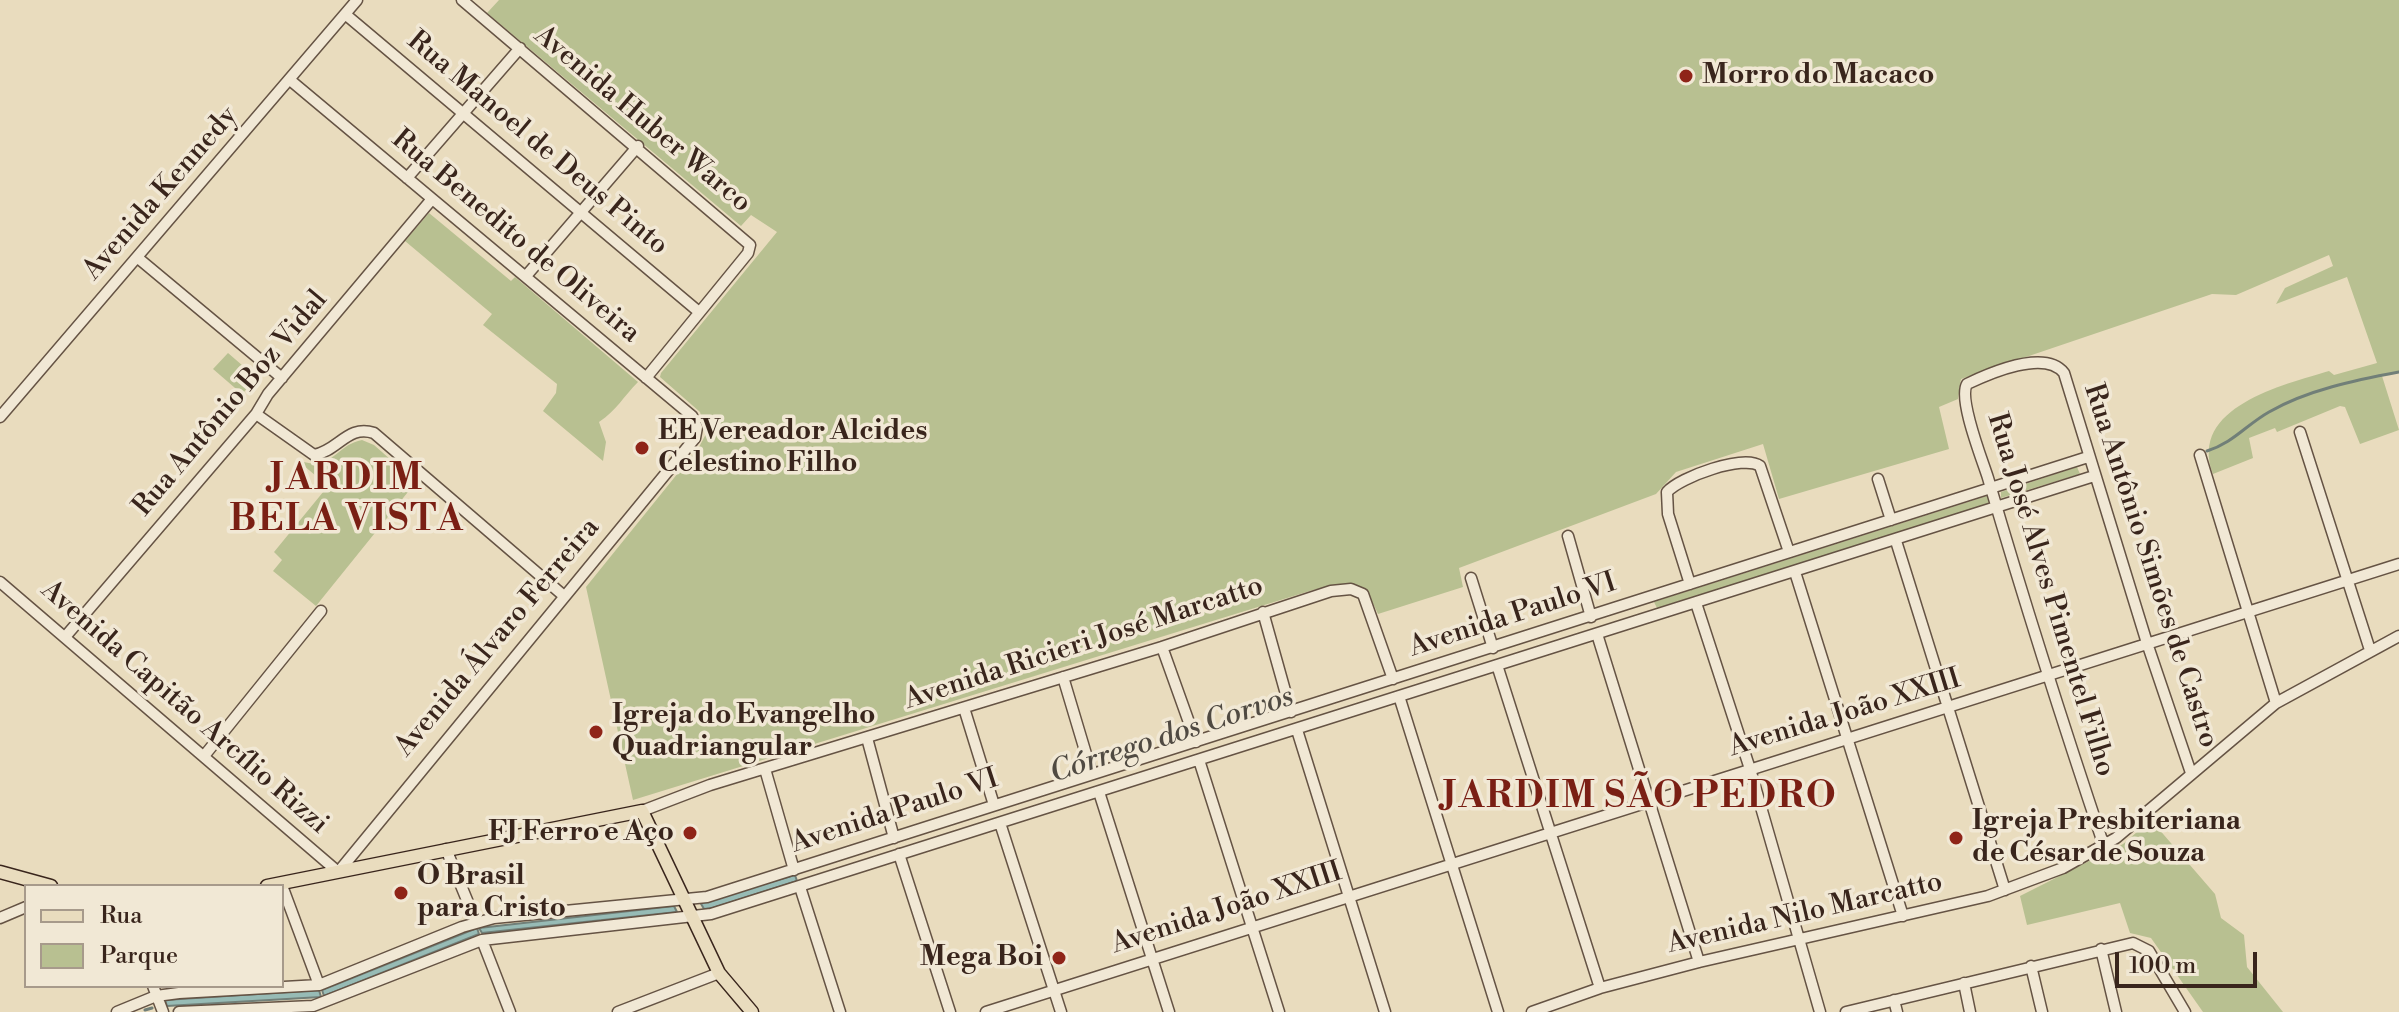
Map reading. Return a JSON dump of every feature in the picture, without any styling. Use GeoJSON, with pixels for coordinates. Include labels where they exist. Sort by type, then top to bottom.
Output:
{"type":"FeatureCollection","features":[{"type":"Feature","properties":{"kind":"main road","name":"Avenida Ricieri José Marcatto"},"geometry":{"type":"LineString","coordinates":[[276,884],[642,811]]}},
{"type":"Feature","properties":{"kind":"main road"},"geometry":{"type":"LineString","coordinates":[[642,811],[719,973],[752,1012]]}},
{"type":"Feature","properties":{"kind":"main road"},"geometry":{"type":"LineString","coordinates":[[0,872],[44,884]]}},
{"type":"Feature","properties":{"kind":"street","name":"Avenida Kennedy"},"geometry":{"type":"LineString","coordinates":[[0,417],[357,0]]}},
{"type":"Feature","properties":{"kind":"street","name":"Avenida Huber Warco"},"geometry":{"type":"LineString","coordinates":[[462,0],[638,146],[751,247],[699,312]]}},
{"type":"Feature","properties":{"kind":"street","name":"Rua Manoel de Deus Pinto"},"geometry":{"type":"LineString","coordinates":[[345,14],[699,312]]}},
{"type":"Feature","properties":{"kind":"street"},"geometry":{"type":"LineString","coordinates":[[407,178],[520,48]]}},
{"type":"Feature","properties":{"kind":"street","name":"Rua Benedito de Oliveira"},"geometry":{"type":"LineString","coordinates":[[290,80],[692,416],[697,427],[695,438]]}},
{"type":"Feature","properties":{"kind":"street"},"geometry":{"type":"LineString","coordinates":[[526,276],[638,146]]}},
{"type":"Feature","properties":{"kind":"street","name":"Rua Antônio Boz Vidal"},"geometry":{"type":"LineString","coordinates":[[65,637],[256,414],[282,378],[432,199]]}},
{"type":"Feature","properties":{"kind":"street"},"geometry":{"type":"LineString","coordinates":[[138,258],[282,378]]}},
{"type":"Feature","properties":{"kind":"street"},"geometry":{"type":"LineString","coordinates":[[646,378],[699,312]]}},
{"type":"Feature","properties":{"kind":"street","name":"Rua José Alves Pimentel Filho"},"geometry":{"type":"LineString","coordinates":[[2064,373],[2053,364],[2036,362],[1964,387],[1966,404],[2046,675],[2104,846]]}},
{"type":"Feature","properties":{"kind":"street","name":"Rua Antônio Simões de Castro"},"geometry":{"type":"LineString","coordinates":[[2064,373],[2147,643],[2191,773]]}},
{"type":"Feature","properties":{"kind":"street"},"geometry":{"type":"LineString","coordinates":[[256,414],[314,455],[328,451],[357,431],[374,433],[564,596]]}},
{"type":"Feature","properties":{"kind":"street"},"geometry":{"type":"LineString","coordinates":[[2300,432],[2370,650]]}},
{"type":"Feature","properties":{"kind":"street","name":"Avenida Álvaro Ferreira"},"geometry":{"type":"LineString","coordinates":[[338,870],[695,438]]}},
{"type":"Feature","properties":{"kind":"street"},"geometry":{"type":"LineString","coordinates":[[2200,455],[2276,703]]}},
{"type":"Feature","properties":{"kind":"street","name":"Avenida Paulo VI"},"geometry":{"type":"LineString","coordinates":[[284,986],[319,985],[476,922],[707,897],[2088,457]]}},
{"type":"Feature","properties":{"kind":"street"},"geometry":{"type":"LineString","coordinates":[[1690,584],[1668,514],[1667,492],[1679,481],[1744,462],[1756,462],[1763,472],[1789,552]]}},
{"type":"Feature","properties":{"kind":"street","name":"Avenida Paulo VI"},"geometry":{"type":"LineString","coordinates":[[179,1012],[327,1008],[482,940],[694,916],[800,887],[2094,476]]}},
{"type":"Feature","properties":{"kind":"street"},"geometry":{"type":"LineString","coordinates":[[1878,479],[1891,520]]}},
{"type":"Feature","properties":{"kind":"street"},"geometry":{"type":"LineString","coordinates":[[1568,536],[1591,617]]}},
{"type":"Feature","properties":{"kind":"street"},"geometry":{"type":"LineString","coordinates":[[1896,541],[2005,890]]}},
{"type":"Feature","properties":{"kind":"street","name":"Avenida João XXIII"},"geometry":{"type":"LineString","coordinates":[[986,1012],[2399,564]]}},
{"type":"Feature","properties":{"kind":"street"},"geometry":{"type":"LineString","coordinates":[[1795,572],[1903,916]]}},
{"type":"Feature","properties":{"kind":"street"},"geometry":{"type":"LineString","coordinates":[[1471,578],[1493,648]]}},
{"type":"Feature","properties":{"kind":"street","name":"Avenida Capitão Arcílio Rizzi"},"geometry":{"type":"LineString","coordinates":[[0,582],[338,870]]}},
{"type":"Feature","properties":{"kind":"street","name":"Avenida Ricieri José Marcatto"},"geometry":{"type":"LineString","coordinates":[[642,811],[765,769],[1162,647],[1331,591],[1358,590],[1368,603],[1393,679]]}},
{"type":"Feature","properties":{"kind":"street"},"geometry":{"type":"LineString","coordinates":[[1696,603],[1750,769],[1820,1012]]}},
{"type":"Feature","properties":{"kind":"street"},"geometry":{"type":"LineString","coordinates":[[204,756],[321,611]]}},
{"type":"Feature","properties":{"kind":"street"},"geometry":{"type":"LineString","coordinates":[[1263,612],[1291,712]]}},
{"type":"Feature","properties":{"kind":"street"},"geometry":{"type":"LineString","coordinates":[[1597,634],[1699,962]]}},
{"type":"Feature","properties":{"kind":"street","name":"Avenida Nilo Marcatto"},"geometry":{"type":"LineString","coordinates":[[1532,1012],[1600,988],[1699,962],[2005,890],[2063,868],[2104,846],[2276,703],[2399,636]]}},
{"type":"Feature","properties":{"kind":"street"},"geometry":{"type":"LineString","coordinates":[[1162,647],[1196,742]]}},
{"type":"Feature","properties":{"kind":"street"},"geometry":{"type":"LineString","coordinates":[[1497,665],[1600,988]]}},
{"type":"Feature","properties":{"kind":"street"},"geometry":{"type":"LineString","coordinates":[[1063,677],[1092,774]]}},
{"type":"Feature","properties":{"kind":"street"},"geometry":{"type":"LineString","coordinates":[[1399,696],[1498,1012]]}},
{"type":"Feature","properties":{"kind":"street"},"geometry":{"type":"LineString","coordinates":[[964,708],[994,805]]}},
{"type":"Feature","properties":{"kind":"street"},"geometry":{"type":"LineString","coordinates":[[1297,730],[1385,1012]]}},
{"type":"Feature","properties":{"kind":"street"},"geometry":{"type":"LineString","coordinates":[[867,738],[894,838]]}},
{"type":"Feature","properties":{"kind":"street"},"geometry":{"type":"LineString","coordinates":[[1199,760],[1279,1012]]}},
{"type":"Feature","properties":{"kind":"street"},"geometry":{"type":"LineString","coordinates":[[765,769],[794,870]]}},
{"type":"Feature","properties":{"kind":"street"},"geometry":{"type":"LineString","coordinates":[[1099,792],[1169,1012]]}},
{"type":"Feature","properties":{"kind":"street"},"geometry":{"type":"LineString","coordinates":[[1000,823],[1061,1012]]}},
{"type":"Feature","properties":{"kind":"street"},"geometry":{"type":"LineString","coordinates":[[446,849],[476,922]]}},
{"type":"Feature","properties":{"kind":"street"},"geometry":{"type":"LineString","coordinates":[[899,854],[950,1012]]}},
{"type":"Feature","properties":{"kind":"street"},"geometry":{"type":"LineString","coordinates":[[800,887],[840,1012]]}},
{"type":"Feature","properties":{"kind":"street"},"geometry":{"type":"LineString","coordinates":[[284,891],[319,985]]}},
{"type":"Feature","properties":{"kind":"street"},"geometry":{"type":"LineString","coordinates":[[0,918],[24,908]]}},
{"type":"Feature","properties":{"kind":"street"},"geometry":{"type":"LineString","coordinates":[[482,940],[510,1012]]}},
{"type":"Feature","properties":{"kind":"street"},"geometry":{"type":"LineString","coordinates":[[1846,1012],[2133,943],[2144,947],[2185,1012]]}},
{"type":"Feature","properties":{"kind":"street"},"geometry":{"type":"LineString","coordinates":[[2101,949],[2116,1012]]}},
{"type":"Feature","properties":{"kind":"street"},"geometry":{"type":"LineString","coordinates":[[2031,966],[2042,1012]]}},
{"type":"Feature","properties":{"kind":"street"},"geometry":{"type":"LineString","coordinates":[[618,1012],[719,973]]}},
{"type":"Feature","properties":{"kind":"street"},"geometry":{"type":"LineString","coordinates":[[1964,983],[1970,1012]]}},
{"type":"Feature","properties":{"kind":"street","name":"Avenida Paulo VI"},"geometry":{"type":"LineString","coordinates":[[117,1012],[154,991],[236,988]]}},
{"type":"Feature","properties":{"kind":"street"},"geometry":{"type":"LineString","coordinates":[[154,991],[163,1012]]}},
{"type":"Feature","properties":{"kind":"street"},"geometry":{"type":"LineString","coordinates":[[1894,1000],[1897,1012]]}},
{"type":"Feature","properties":{"kind":"street"},"geometry":{"type":"LineString","coordinates":[[298,1012],[313,1006]]}},
{"type":"Feature","properties":{"kind":"green space"},"geometry":{"type":"Polygon","coordinates":[[[499,0],[2399,0],[2399,372],[2382,376],[2399,430],[2360,444],[2345,407],[2340,406],[2277,432],[2275,428],[2249,438],[2253,458],[2213,474],[2209,451],[2214,432],[2227,416],[2244,403],[2265,392],[2329,371],[2334,375],[2377,363],[2347,277],[2276,304],[2285,288],[2333,266],[2329,255],[2236,295],[2212,294],[1961,379],[1958,399],[1939,407],[1949,449],[1779,499],[1763,444],[1676,472],[1656,494],[1459,568],[1463,587],[1378,614],[1367,595],[1353,586],[1313,590],[633,800],[586,587],[699,447],[706,434],[700,412],[660,377],[661,373],[777,232],[751,215],[741,226],[487,13],[499,0]]]}},
{"type":"Feature","properties":{"kind":"green space"},"geometry":{"type":"Polygon","coordinates":[[[429,213],[511,281],[515,277],[638,382],[599,422],[606,442],[603,461],[543,411],[556,393],[557,384],[483,325],[492,314],[405,241],[429,213]]]}},
{"type":"Feature","properties":{"kind":"green space"},"geometry":{"type":"Polygon","coordinates":[[[228,353],[257,378],[242,394],[213,369],[228,353]]]}},
{"type":"Feature","properties":{"kind":"green space"},"geometry":{"type":"Polygon","coordinates":[[[362,440],[374,445],[416,482],[316,606],[273,571],[282,560],[274,552],[328,486],[297,460],[309,463],[326,461],[362,440]]]}},
{"type":"Feature","properties":{"kind":"green space"},"geometry":{"type":"Polygon","coordinates":[[[2077,467],[2080,474],[2001,498],[2001,492],[2077,467]]]}},
{"type":"Feature","properties":{"kind":"green space"},"geometry":{"type":"Polygon","coordinates":[[[1987,496],[1990,504],[1657,608],[1654,602],[1987,496]]]}},
{"type":"Feature","properties":{"kind":"green space"},"geometry":{"type":"Polygon","coordinates":[[[2151,820],[2215,894],[2221,918],[2244,935],[2247,967],[2283,1012],[2203,1012],[2151,938],[2130,933],[2120,903],[2027,925],[2020,896],[2123,844],[2151,820]]]}},
{"type":"Feature","properties":{"kind":"water"},"geometry":{"type":"Polygon","coordinates":[[[795,875],[797,881],[713,908],[704,909],[700,902],[795,875]]]}},
{"type":"Feature","properties":{"kind":"water"},"geometry":{"type":"Polygon","coordinates":[[[674,906],[677,912],[482,933],[479,928],[674,906]]]}},
{"type":"Feature","properties":{"kind":"water"},"geometry":{"type":"Polygon","coordinates":[[[477,928],[479,934],[324,996],[322,990],[477,928]]]}},
{"type":"Feature","properties":{"kind":"water"},"geometry":{"type":"Polygon","coordinates":[[[319,990],[321,997],[167,1006],[165,1000],[319,990]]]}},
{"type":"Feature","properties":{"kind":"waterway","name":"Córrego dos Corvos"},"geometry":{"type":"LineString","coordinates":[[2207,451],[2284,404],[2349,382],[2399,372]]}},
{"type":"Feature","properties":{"kind":"waterway","name":"Córrego dos Corvos"},"geometry":{"type":"LineString","coordinates":[[145,1010],[152,1008]]}},
{"type":"Feature","properties":{"kind":"place","name":"Morro do Macaco"},"geometry":{"type":"Point","coordinates":[1686,76]}},
{"type":"Feature","properties":{"kind":"place","name":"EE Vereador Alcides Celestino Filho"},"geometry":{"type":"Point","coordinates":[642,448]}},
{"type":"Feature","properties":{"kind":"place","name":"Igreja do Evangelho Quadriangular"},"geometry":{"type":"Point","coordinates":[596,732]}},
{"type":"Feature","properties":{"kind":"place","name":"FJ Ferro e Aço"},"geometry":{"type":"Point","coordinates":[690,833]}},
{"type":"Feature","properties":{"kind":"place","name":"Igreja Presbiteriana de César de Souza"},"geometry":{"type":"Point","coordinates":[1956,838]}},
{"type":"Feature","properties":{"kind":"place","name":"O Brasil para Cristo"},"geometry":{"type":"Point","coordinates":[401,893]}},
{"type":"Feature","properties":{"kind":"place","name":"Mega Boi"},"geometry":{"type":"Point","coordinates":[1059,958]}},
{"type":"Feature","properties":{"kind":"district","name":"JARDIM BELA VISTA"},"geometry":{"type":"Point","coordinates":[347,500]}},
{"type":"Feature","properties":{"kind":"district","name":"JARDIM SÃO PEDRO"},"geometry":{"type":"Point","coordinates":[1640,798]}}]}
